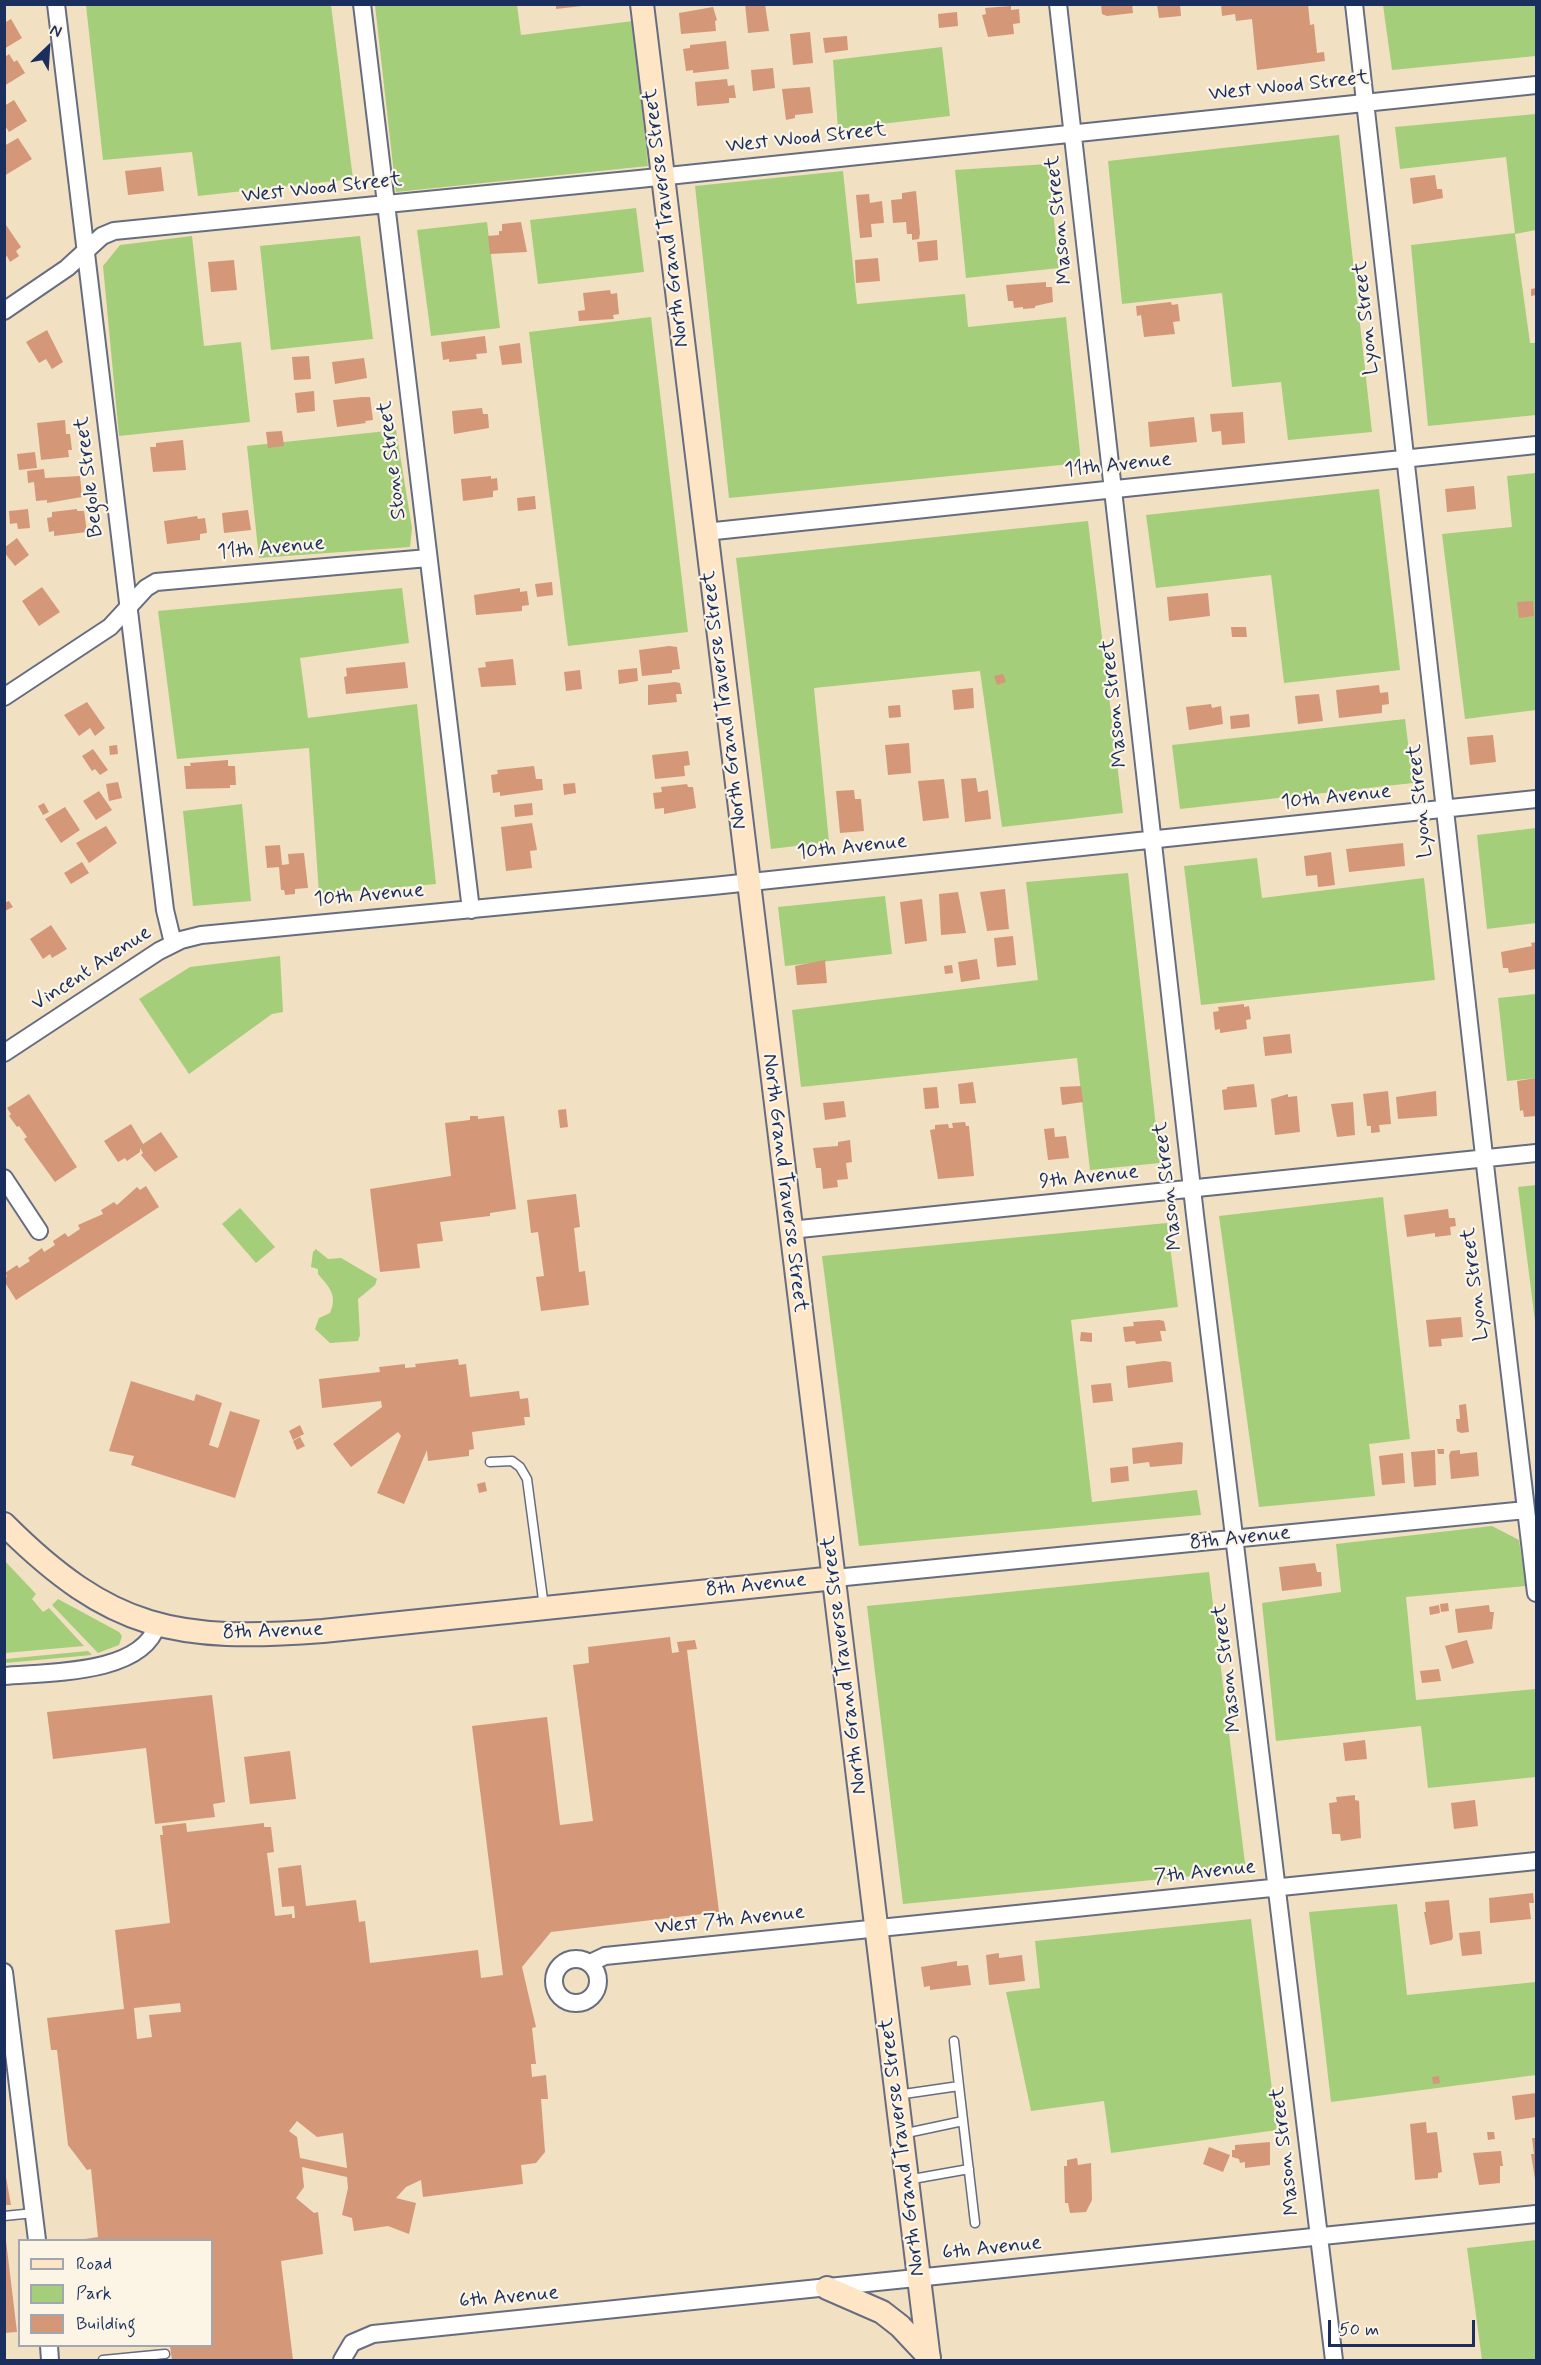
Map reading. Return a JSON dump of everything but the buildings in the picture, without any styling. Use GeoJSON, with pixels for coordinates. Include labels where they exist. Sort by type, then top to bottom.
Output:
{"type":"FeatureCollection","features":[{"type":"Feature","properties":{"kind":"street","name":"Begole Street"},"geometry":{"type":"LineString","coordinates":[[56,4],[165,910],[173,943]]}},
{"type":"Feature","properties":{"kind":"street","name":"Stone Street"},"geometry":{"type":"LineString","coordinates":[[362,4],[471,910]]}},
{"type":"Feature","properties":{"kind":"street","name":"North Grand Traverse Street"},"geometry":{"type":"LineString","coordinates":[[642,4],[789,1230],[835,1578],[929,2359]]}},
{"type":"Feature","properties":{"kind":"street","name":"Mason Street"},"geometry":{"type":"LineString","coordinates":[[1058,4],[1192,1191],[1334,2361]]}},
{"type":"Feature","properties":{"kind":"street","name":"Lyon Street"},"geometry":{"type":"LineString","coordinates":[[1354,4],[1484,1159],[1536,1593]]}},
{"type":"Feature","properties":{"kind":"street","name":"West Wood Street"},"geometry":{"type":"LineString","coordinates":[[4,311],[64,271],[102,236],[114,231],[662,177],[1536,85]]}},
{"type":"Feature","properties":{"kind":"street","name":"11th Avenue"},"geometry":{"type":"LineString","coordinates":[[705,532],[1536,445]]}},
{"type":"Feature","properties":{"kind":"street","name":"11th Avenue"},"geometry":{"type":"LineString","coordinates":[[4,697],[110,627],[146,588],[160,581],[428,558]]}},
{"type":"Feature","properties":{"kind":"street","name":"10th Avenue"},"geometry":{"type":"LineString","coordinates":[[173,943],[201,934],[233,930],[471,910],[1536,799]]}},
{"type":"Feature","properties":{"kind":"street","name":"Vincent Avenue"},"geometry":{"type":"LineString","coordinates":[[4,1053],[173,943]]}},
{"type":"Feature","properties":{"kind":"street","name":"9th Avenue"},"geometry":{"type":"LineString","coordinates":[[789,1230],[1192,1191],[1536,1153]]}},
{"type":"Feature","properties":{"kind":"street"},"geometry":{"type":"LineString","coordinates":[[4,1178],[39,1231]]}},
{"type":"Feature","properties":{"kind":"street","name":"8th Avenue"},"geometry":{"type":"LineString","coordinates":[[4,1524],[45,1564],[83,1592],[133,1617],[157,1625],[209,1634],[266,1635],[1526,1510]]}},
{"type":"Feature","properties":{"kind":"street"},"geometry":{"type":"LineString","coordinates":[[4,1676],[76,1670],[116,1661],[146,1645],[157,1625]]}},
{"type":"Feature","properties":{"kind":"street","name":"7th Avenue"},"geometry":{"type":"LineString","coordinates":[[877,1929],[1536,1861]]}},
{"type":"Feature","properties":{"kind":"street","name":"West 7th Avenue"},"geometry":{"type":"LineString","coordinates":[[590,1963],[605,1956],[877,1929]]}},
{"type":"Feature","properties":{"kind":"street"},"geometry":{"type":"LineString","coordinates":[[4,1971],[37,2239]]}},
{"type":"Feature","properties":{"kind":"street","name":"6th Avenue"},"geometry":{"type":"LineString","coordinates":[[345,2353],[361,2337],[373,2334],[1536,2214]]}},
{"type":"Feature","properties":{"kind":"street"},"geometry":{"type":"LineString","coordinates":[[827,2288],[882,2312],[900,2326],[929,2359]]}},
{"type":"Feature","properties":{"kind":"lane"},"geometry":{"type":"LineString","coordinates":[[490,1462],[512,1461],[520,1467],[527,1479],[544,1607]]}},
{"type":"Feature","properties":{"kind":"lane"},"geometry":{"type":"LineString","coordinates":[[954,2041],[975,2223]]}},
{"type":"Feature","properties":{"kind":"lane"},"geometry":{"type":"LineString","coordinates":[[897,2095],[959,2086]]}},
{"type":"Feature","properties":{"kind":"lane"},"geometry":{"type":"LineString","coordinates":[[902,2134],[963,2121]]}},
{"type":"Feature","properties":{"kind":"lane"},"geometry":{"type":"LineString","coordinates":[[907,2180],[969,2169]]}},
{"type":"Feature","properties":{"kind":"lane"},"geometry":{"type":"LineString","coordinates":[[4,2216],[34,2213]]}},
{"type":"Feature","properties":{"kind":"lane"},"geometry":{"type":"LineString","coordinates":[[103,2361],[165,2354]]}},
{"type":"Feature","properties":{"kind":"green space"},"geometry":{"type":"Polygon","coordinates":[[[86,5],[331,5],[353,179],[198,196],[192,152],[103,160],[86,5]]]}},
{"type":"Feature","properties":{"kind":"green space"},"geometry":{"type":"Polygon","coordinates":[[[375,5],[517,5],[521,35],[633,21],[648,166],[396,192],[375,5]]]}},
{"type":"Feature","properties":{"kind":"green space"},"geometry":{"type":"Polygon","coordinates":[[[1383,5],[1536,5],[1536,56],[1392,70],[1383,5]]]}},
{"type":"Feature","properties":{"kind":"green space"},"geometry":{"type":"Polygon","coordinates":[[[942,47],[950,116],[838,129],[833,60],[942,47]]]}},
{"type":"Feature","properties":{"kind":"green space"},"geometry":{"type":"Polygon","coordinates":[[[1536,114],[1536,230],[1515,234],[1530,343],[1536,343],[1536,415],[1428,426],[1411,245],[1515,233],[1506,157],[1400,169],[1395,127],[1536,114]]]}},
{"type":"Feature","properties":{"kind":"green space"},"geometry":{"type":"Polygon","coordinates":[[[1339,135],[1372,432],[1288,440],[1281,382],[1232,387],[1222,293],[1122,304],[1108,161],[1339,135]]]}},
{"type":"Feature","properties":{"kind":"green space"},"geometry":{"type":"Polygon","coordinates":[[[1048,164],[1059,268],[966,278],[955,170],[1048,164]]]}},
{"type":"Feature","properties":{"kind":"green space"},"geometry":{"type":"Polygon","coordinates":[[[843,171],[857,304],[965,294],[968,327],[1066,317],[1081,463],[729,498],[695,186],[843,171]]]}},
{"type":"Feature","properties":{"kind":"green space"},"geometry":{"type":"Polygon","coordinates":[[[636,208],[644,272],[538,284],[530,220],[636,208]]]}},
{"type":"Feature","properties":{"kind":"green space"},"geometry":{"type":"Polygon","coordinates":[[[487,222],[500,328],[431,336],[417,230],[487,222]]]}},
{"type":"Feature","properties":{"kind":"green space"},"geometry":{"type":"Polygon","coordinates":[[[192,236],[204,346],[241,342],[250,422],[119,436],[103,266],[120,245],[192,236]]]}},
{"type":"Feature","properties":{"kind":"green space"},"geometry":{"type":"Polygon","coordinates":[[[360,236],[373,339],[271,350],[260,246],[360,236]]]}},
{"type":"Feature","properties":{"kind":"green space"},"geometry":{"type":"Polygon","coordinates":[[[651,317],[688,632],[568,646],[529,332],[651,317]]]}},
{"type":"Feature","properties":{"kind":"green space"},"geometry":{"type":"Polygon","coordinates":[[[396,430],[412,528],[410,547],[259,558],[247,446],[396,430]]]}},
{"type":"Feature","properties":{"kind":"green space"},"geometry":{"type":"Polygon","coordinates":[[[1536,473],[1536,710],[1465,719],[1442,534],[1512,527],[1507,476],[1536,473]]]}},
{"type":"Feature","properties":{"kind":"green space"},"geometry":{"type":"Polygon","coordinates":[[[1379,489],[1400,670],[1284,683],[1271,575],[1156,588],[1146,515],[1379,489]]]}},
{"type":"Feature","properties":{"kind":"green space"},"geometry":{"type":"Polygon","coordinates":[[[1088,521],[1123,813],[1002,827],[980,671],[814,688],[829,842],[771,849],[736,558],[1088,521]]]}},
{"type":"Feature","properties":{"kind":"green space"},"geometry":{"type":"Polygon","coordinates":[[[402,588],[409,643],[300,658],[308,718],[417,704],[436,884],[319,894],[309,748],[177,759],[158,611],[402,588]]]}},
{"type":"Feature","properties":{"kind":"green space"},"geometry":{"type":"Polygon","coordinates":[[[1405,719],[1413,783],[1180,809],[1172,745],[1405,719]]]}},
{"type":"Feature","properties":{"kind":"green space"},"geometry":{"type":"Polygon","coordinates":[[[242,804],[251,901],[193,906],[183,811],[242,804]]]}},
{"type":"Feature","properties":{"kind":"green space"},"geometry":{"type":"Polygon","coordinates":[[[1536,828],[1536,923],[1487,929],[1477,835],[1536,828]]]}},
{"type":"Feature","properties":{"kind":"green space"},"geometry":{"type":"Polygon","coordinates":[[[1257,858],[1262,898],[1424,878],[1435,980],[1201,1005],[1184,866],[1257,858]]]}},
{"type":"Feature","properties":{"kind":"green space"},"geometry":{"type":"Polygon","coordinates":[[[1128,873],[1160,1163],[1090,1170],[1077,1058],[801,1087],[792,1010],[1038,980],[1026,882],[1128,873]]]}},
{"type":"Feature","properties":{"kind":"green space"},"geometry":{"type":"Polygon","coordinates":[[[885,896],[892,954],[785,966],[778,907],[885,896]]]}},
{"type":"Feature","properties":{"kind":"green space"},"geometry":{"type":"Polygon","coordinates":[[[280,956],[283,1012],[272,1014],[189,1074],[139,999],[190,967],[280,956]]]}},
{"type":"Feature","properties":{"kind":"green space"},"geometry":{"type":"Polygon","coordinates":[[[1536,994],[1536,1078],[1507,1081],[1498,998],[1536,994]]]}},
{"type":"Feature","properties":{"kind":"green space"},"geometry":{"type":"Polygon","coordinates":[[[1536,1185],[1536,1321],[1535,1321],[1518,1187],[1536,1185]]]}},
{"type":"Feature","properties":{"kind":"green space"},"geometry":{"type":"Polygon","coordinates":[[[1383,1197],[1410,1439],[1369,1444],[1375,1496],[1259,1507],[1219,1216],[1383,1197]]]}},
{"type":"Feature","properties":{"kind":"green space"},"geometry":{"type":"Polygon","coordinates":[[[240,1208],[275,1247],[256,1263],[222,1224],[240,1208]]]}},
{"type":"Feature","properties":{"kind":"green space"},"geometry":{"type":"Polygon","coordinates":[[[1167,1223],[1178,1307],[1071,1320],[1092,1502],[1197,1490],[1201,1515],[859,1546],[822,1256],[1167,1223]]]}},
{"type":"Feature","properties":{"kind":"green space"},"geometry":{"type":"Polygon","coordinates":[[[316,1249],[328,1259],[341,1258],[377,1279],[375,1285],[358,1299],[360,1335],[358,1341],[330,1343],[315,1329],[319,1318],[330,1313],[333,1301],[333,1296],[326,1283],[318,1274],[318,1269],[311,1267],[313,1252],[316,1249]]]}},
{"type":"Feature","properties":{"kind":"green space"},"geometry":{"type":"Polygon","coordinates":[[[1492,1526],[1519,1540],[1526,1586],[1406,1597],[1416,1700],[1536,1689],[1536,1777],[1428,1788],[1421,1726],[1276,1741],[1262,1603],[1341,1592],[1336,1544],[1492,1526]]]}},
{"type":"Feature","properties":{"kind":"green space"},"geometry":{"type":"Polygon","coordinates":[[[4,1560],[36,1594],[32,1599],[43,1612],[49,1608],[84,1646],[5,1653],[4,1560]]]}},
{"type":"Feature","properties":{"kind":"green space"},"geometry":{"type":"Polygon","coordinates":[[[1209,1572],[1246,1871],[903,1904],[867,1606],[1209,1572]]]}},
{"type":"Feature","properties":{"kind":"green space"},"geometry":{"type":"Polygon","coordinates":[[[58,1599],[119,1632],[122,1636],[119,1645],[98,1653],[52,1605],[58,1599]]]}},
{"type":"Feature","properties":{"kind":"green space"},"geometry":{"type":"Polygon","coordinates":[[[88,1651],[92,1655],[5,1663],[5,1659],[88,1651]]]}},
{"type":"Feature","properties":{"kind":"green space"},"geometry":{"type":"Polygon","coordinates":[[[1397,1904],[1407,1995],[1536,1982],[1536,2075],[1331,2102],[1309,1912],[1397,1904]]]}},
{"type":"Feature","properties":{"kind":"green space"},"geometry":{"type":"Polygon","coordinates":[[[1251,1919],[1277,2130],[1111,2153],[1104,2101],[1031,2111],[1006,1992],[1040,1988],[1035,1941],[1251,1919]]]}},
{"type":"Feature","properties":{"kind":"green space"},"geometry":{"type":"Polygon","coordinates":[[[1536,2240],[1536,2360],[1482,2360],[1467,2248],[1536,2240]]]}}]}
